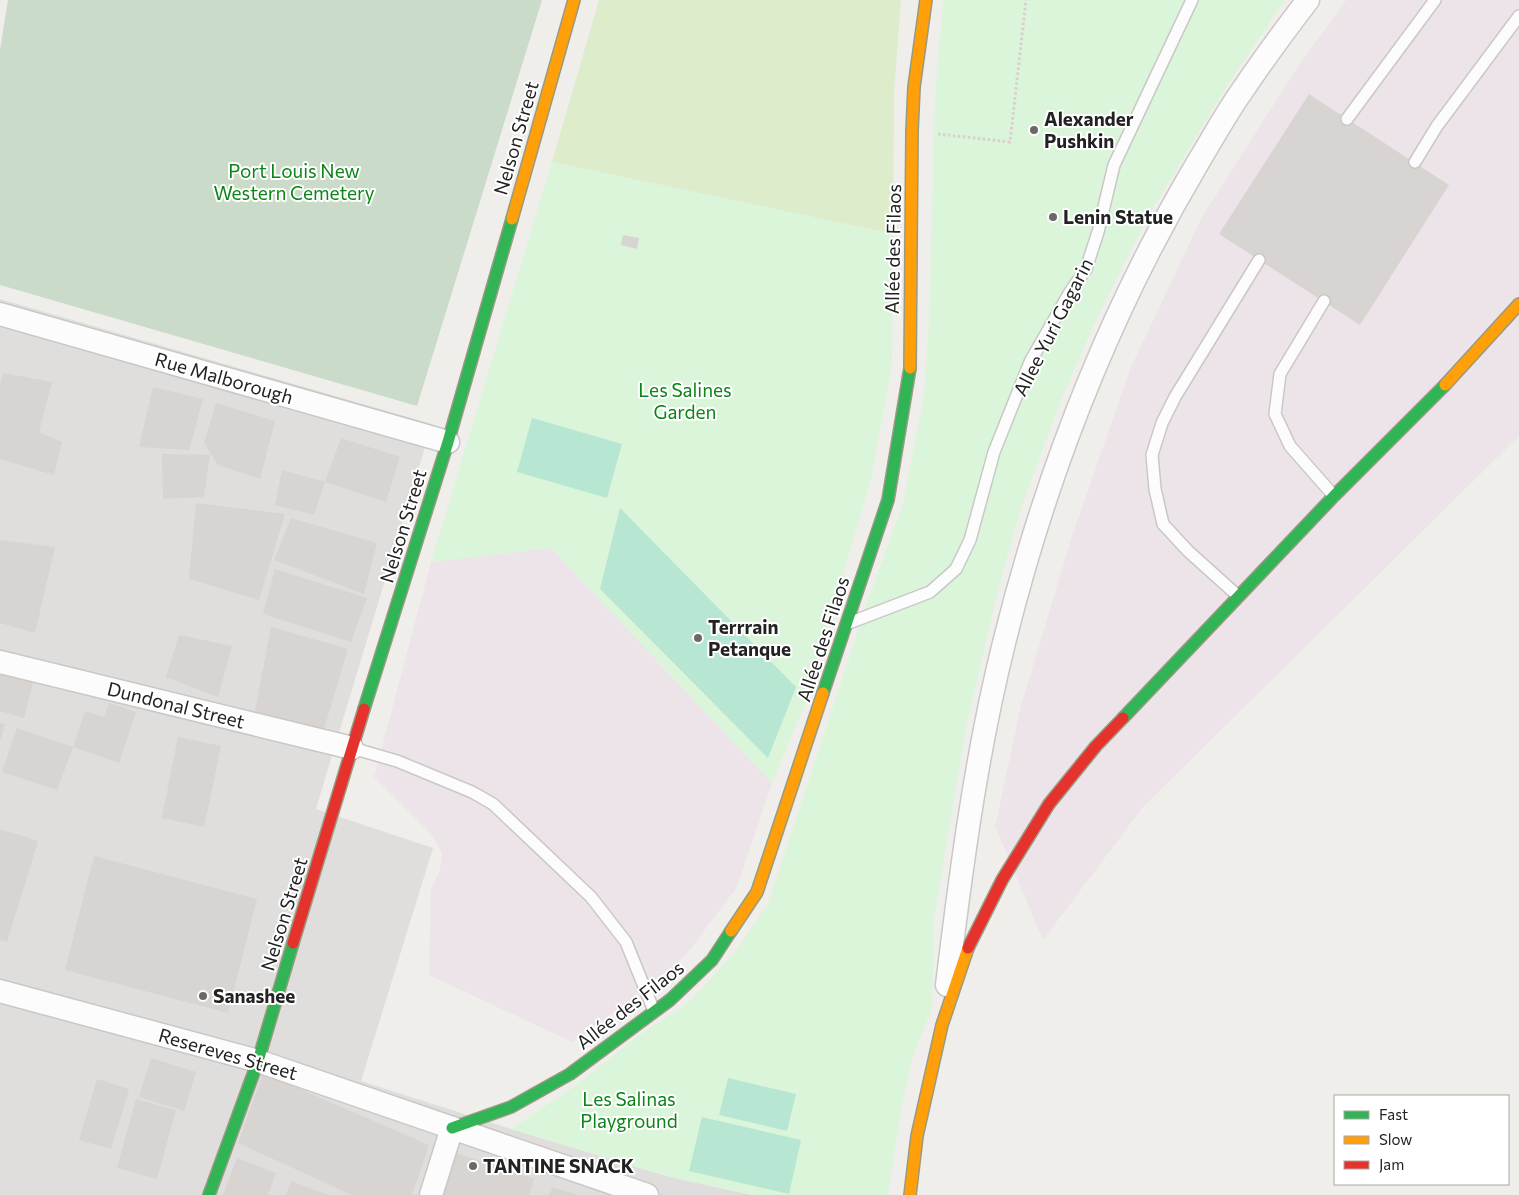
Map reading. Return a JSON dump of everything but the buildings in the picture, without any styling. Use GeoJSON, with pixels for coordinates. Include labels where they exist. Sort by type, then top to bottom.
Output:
{"type":"FeatureCollection","features":[{"type":"Feature","properties":{"kind":"street","name":"Nelson Street"},"geometry":{"type":"LineString","coordinates":[[209,1195],[258,1061],[352,748],[448,442],[574,0]]}},
{"type":"Feature","properties":{"kind":"street","name":"Allée des Filaos"},"geometry":{"type":"LineString","coordinates":[[452,1128],[511,1107],[570,1074],[670,1000],[712,960],[757,892],[888,500],[910,373],[912,131],[914,87],[926,0]]}},
{"type":"Feature","properties":{"kind":"street"},"geometry":{"type":"LineString","coordinates":[[910,1195],[917,1136],[942,1025],[962,864],[980,755],[1000,662],[1034,532],[1072,420],[1117,314],[1176,200],[1240,92],[1308,0]]}},
{"type":"Feature","properties":{"kind":"street"},"geometry":{"type":"LineString","coordinates":[[942,1025],[970,942],[1002,880],[1049,804],[1096,746],[1334,496],[1456,374],[1519,304]]}},
{"type":"Feature","properties":{"kind":"street","name":"Rue Malborough"},"geometry":{"type":"LineString","coordinates":[[0,314],[448,442]]}},
{"type":"Feature","properties":{"kind":"street","name":"Dundonal Street"},"geometry":{"type":"LineString","coordinates":[[0,662],[352,748]]}},
{"type":"Feature","properties":{"kind":"street","name":"Resereves Street"},"geometry":{"type":"LineString","coordinates":[[0,991],[258,1061],[637,1194]]}},
{"type":"Feature","properties":{"kind":"street"},"geometry":{"type":"LineString","coordinates":[[430,1195],[452,1128]]}},
{"type":"Feature","properties":{"kind":"lane","name":"Allee Yuri Gagarin"},"geometry":{"type":"LineString","coordinates":[[846,624],[930,592],[956,569],[970,540],[994,452],[1030,362],[1070,292],[1086,269],[1098,232],[1114,165],[1192,0]]}},
{"type":"Feature","properties":{"kind":"lane"},"geometry":{"type":"LineString","coordinates":[[1347,119],[1435,0]]}},
{"type":"Feature","properties":{"kind":"lane"},"geometry":{"type":"LineString","coordinates":[[1415,162],[1437,126],[1519,16]]}},
{"type":"Feature","properties":{"kind":"lane"},"geometry":{"type":"LineString","coordinates":[[1238,596],[1188,551],[1163,524],[1155,490],[1152,455],[1162,423],[1175,397],[1259,260]]}},
{"type":"Feature","properties":{"kind":"lane"},"geometry":{"type":"LineString","coordinates":[[1324,301],[1280,374],[1275,414],[1290,446],[1334,496]]}},
{"type":"Feature","properties":{"kind":"lane"},"geometry":{"type":"LineString","coordinates":[[352,748],[397,761],[472,792],[493,804],[591,897],[626,942],[654,1011]]}},
{"type":"Feature","properties":{"kind":"path"},"geometry":{"type":"LineString","coordinates":[[912,131],[1010,142],[1026,0]]}},
{"type":"Feature","properties":{"kind":"shaded area"},"geometry":{"type":"Polygon","coordinates":[[[1346,0],[1519,0],[1519,436],[1143,807],[1043,940],[995,826],[1021,706],[1072,536],[1131,367],[1202,217],[1297,68],[1346,0]]]}},
{"type":"Feature","properties":{"kind":"shaded area"},"geometry":{"type":"Polygon","coordinates":[[[0,299],[432,424],[316,809],[433,848],[361,1081],[670,1177],[752,1195],[0,1195],[0,299]]]}},
{"type":"Feature","properties":{"kind":"shaded area"},"geometry":{"type":"Polygon","coordinates":[[[551,548],[772,783],[737,887],[685,956],[632,999],[572,1042],[429,975],[431,889],[440,870],[442,853],[433,836],[374,777],[431,562],[551,548]]]}},
{"type":"Feature","properties":{"kind":"green space","name":"Port Louis New Western Cemetery"},"geometry":{"type":"Polygon","coordinates":[[[8,0],[542,0],[417,406],[0,285],[0,50],[8,0]]]}},
{"type":"Feature","properties":{"kind":"green space"},"geometry":{"type":"Polygon","coordinates":[[[599,0],[901,0],[894,93],[893,234],[552,162],[599,0]]]}},
{"type":"Feature","properties":{"kind":"green space","name":"Les Salinas Playground"},"geometry":{"type":"Polygon","coordinates":[[[943,0],[1285,0],[1224,90],[1147,218],[1097,318],[1061,400],[1021,508],[999,586],[967,723],[934,918],[932,1009],[912,1058],[900,1116],[888,1195],[752,1195],[670,1177],[511,1129],[581,1082],[634,1039],[689,1002],[735,952],[768,904],[869,598],[903,503],[924,396],[929,321],[935,98],[943,0]]]}},
{"type":"Feature","properties":{"kind":"green space","name":"Les Salines Garden"},"geometry":{"type":"Polygon","coordinates":[[[552,162],[893,234],[892,364],[872,475],[807,699],[772,783],[551,548],[431,562],[552,162]]]}},
{"type":"Feature","properties":{"kind":"green space"},"geometry":{"type":"Polygon","coordinates":[[[532,418],[622,444],[607,498],[517,472],[532,418]]]}},
{"type":"Feature","properties":{"kind":"green space","name":"Terrrain Petanque"},"geometry":{"type":"Polygon","coordinates":[[[620,508],[796,687],[768,758],[600,589],[620,508]]]}},
{"type":"Feature","properties":{"kind":"green space"},"geometry":{"type":"Polygon","coordinates":[[[728,1078],[796,1094],[787,1131],[719,1115],[728,1078]]]}},
{"type":"Feature","properties":{"kind":"green space"},"geometry":{"type":"Polygon","coordinates":[[[702,1117],[801,1140],[789,1194],[689,1171],[702,1117]]]}},
{"type":"Feature","properties":{"kind":"traffic: fast"},"geometry":{"type":"LineString","coordinates":[[364,709],[448,442],[512,219]]}},
{"type":"Feature","properties":{"kind":"traffic: fast"},"geometry":{"type":"LineString","coordinates":[[823,693],[888,500],[910,368]]}},
{"type":"Feature","properties":{"kind":"traffic: fast"},"geometry":{"type":"LineString","coordinates":[[1123,718],[1334,496],[1445,385]]}},
{"type":"Feature","properties":{"kind":"traffic: fast"},"geometry":{"type":"LineString","coordinates":[[452,1128],[511,1107],[570,1074],[670,1000],[712,960],[731,931]]}},
{"type":"Feature","properties":{"kind":"traffic: fast"},"geometry":{"type":"LineString","coordinates":[[209,1195],[258,1061],[293,943]]}},
{"type":"Feature","properties":{"kind":"traffic: slow"},"geometry":{"type":"LineString","coordinates":[[512,219],[574,0]]}},
{"type":"Feature","properties":{"kind":"traffic: slow"},"geometry":{"type":"LineString","coordinates":[[910,368],[912,131],[914,87],[926,0]]}},
{"type":"Feature","properties":{"kind":"traffic: slow"},"geometry":{"type":"LineString","coordinates":[[1445,385],[1519,304]]}},
{"type":"Feature","properties":{"kind":"traffic: slow"},"geometry":{"type":"LineString","coordinates":[[731,931],[757,892],[823,693]]}},
{"type":"Feature","properties":{"kind":"traffic: slow"},"geometry":{"type":"LineString","coordinates":[[910,1195],[917,1136],[942,1025],[968,948]]}},
{"type":"Feature","properties":{"kind":"traffic: jam"},"geometry":{"type":"LineString","coordinates":[[293,943],[364,709]]}},
{"type":"Feature","properties":{"kind":"traffic: jam"},"geometry":{"type":"LineString","coordinates":[[968,948],[1002,880],[1049,804],[1096,746],[1123,718]]}},
{"type":"Feature","properties":{"kind":"place","name":"Alexander Pushkin"},"geometry":{"type":"Point","coordinates":[1034,130]}},
{"type":"Feature","properties":{"kind":"place","name":"Lenin Statue"},"geometry":{"type":"Point","coordinates":[1053,217]}},
{"type":"Feature","properties":{"kind":"place","name":"Terrrain Petanque"},"geometry":{"type":"Point","coordinates":[698,638]}},
{"type":"Feature","properties":{"kind":"place","name":"Sanashee"},"geometry":{"type":"Point","coordinates":[203,996]}},
{"type":"Feature","properties":{"kind":"place","name":"TANTINE SNACK"},"geometry":{"type":"Point","coordinates":[473,1166]}}]}
